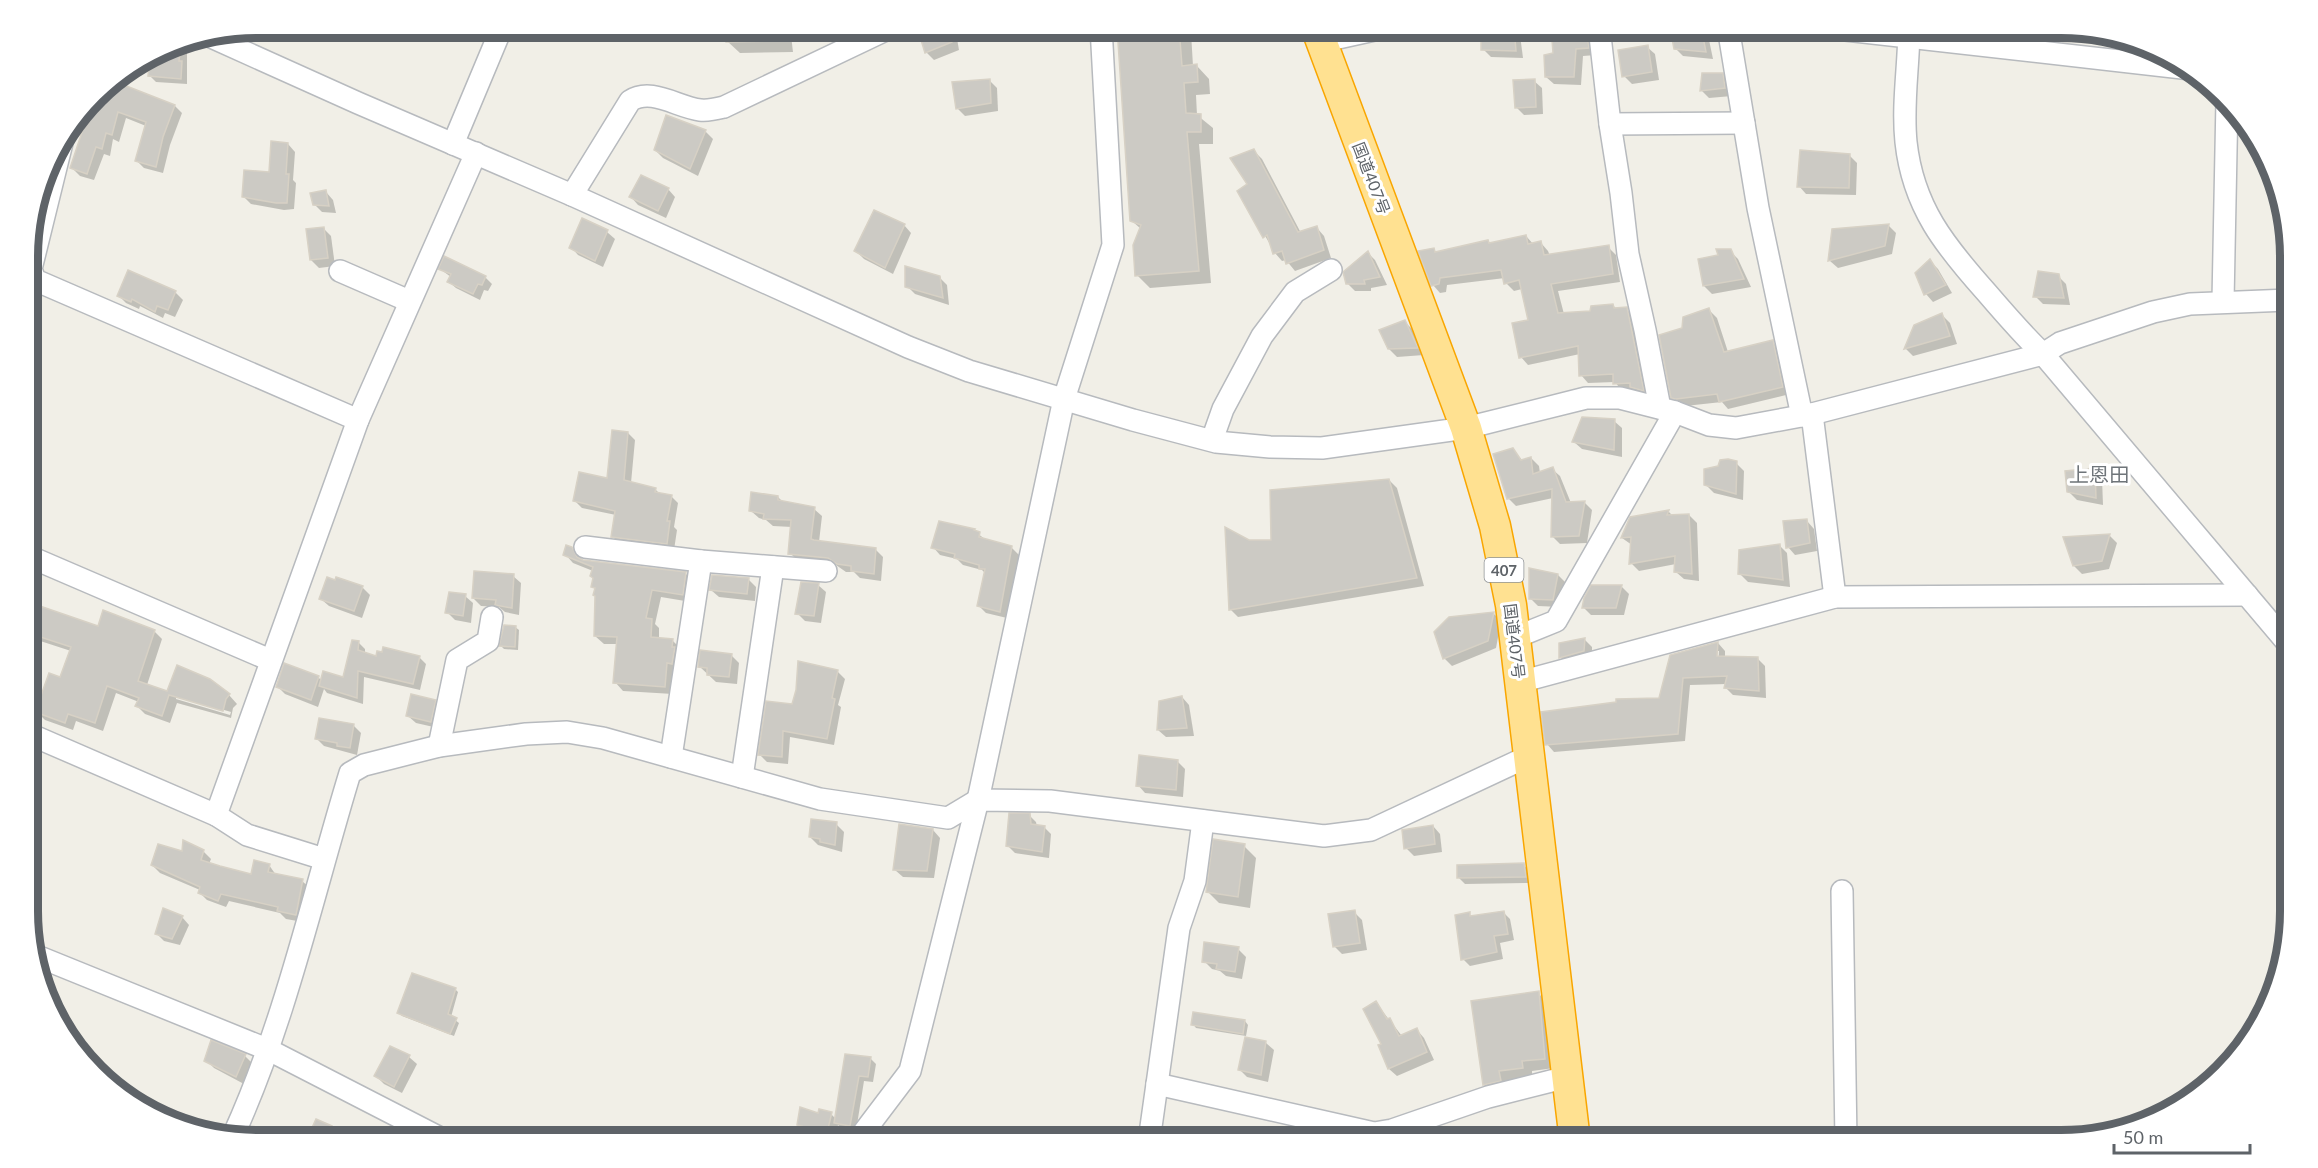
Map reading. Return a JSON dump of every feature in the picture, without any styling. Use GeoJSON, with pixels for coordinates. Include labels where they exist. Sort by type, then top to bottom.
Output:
{"type":"FeatureCollection","features":[{"type":"Feature","properties":{"kind":"highway","name":"国道407号"},"geometry":{"type":"LineString","coordinates":[[1320,38],[1466,428],[1495,526],[1511,605],[1574,1130]]}},
{"type":"Feature","properties":{"kind":"street"},"geometry":{"type":"LineString","coordinates":[[453,144],[497,38]]}},
{"type":"Feature","properties":{"kind":"street"},"geometry":{"type":"LineString","coordinates":[[572,195],[630,101],[637,96],[647,95],[699,110],[711,111],[724,107],[869,38]]}},
{"type":"Feature","properties":{"kind":"street"},"geometry":{"type":"LineString","coordinates":[[866,1130],[910,1071],[978,800],[1064,399],[1113,245],[1102,38]]}},
{"type":"Feature","properties":{"kind":"street"},"geometry":{"type":"LineString","coordinates":[[1514,638],[1556,621],[1667,410],[1645,330],[1628,254],[1600,38]]}},
{"type":"Feature","properties":{"kind":"street"},"geometry":{"type":"LineString","coordinates":[[1730,38],[1758,208],[1807,415],[1835,597]]}},
{"type":"Feature","properties":{"kind":"street"},"geometry":{"type":"LineString","coordinates":[[1909,38],[1906,142],[1914,186],[1926,213],[1950,252],[2024,336],[2043,354],[2280,634]]}},
{"type":"Feature","properties":{"kind":"street"},"geometry":{"type":"LineString","coordinates":[[1948,38],[2170,66]]}},
{"type":"Feature","properties":{"kind":"street"},"geometry":{"type":"LineString","coordinates":[[220,41],[572,195],[908,347],[969,371],[1133,420],[1212,440],[1270,447],[1322,448],[1466,428],[1586,398],[1620,398],[1667,410],[1709,425],[1736,428],[1807,415],[2043,354],[2060,343],[2153,312],[2190,303],[2280,300]]}},
{"type":"Feature","properties":{"kind":"street"},"geometry":{"type":"LineString","coordinates":[[2223,301],[2227,113]]}},
{"type":"Feature","properties":{"kind":"street"},"geometry":{"type":"LineString","coordinates":[[1610,124],[1744,123]]}},
{"type":"Feature","properties":{"kind":"street"},"geometry":{"type":"LineString","coordinates":[[216,815],[358,420],[476,153]]}},
{"type":"Feature","properties":{"kind":"street"},"geometry":{"type":"LineString","coordinates":[[38,240],[56,168]]}},
{"type":"Feature","properties":{"kind":"street"},"geometry":{"type":"LineString","coordinates":[[1212,440],[1223,410],[1262,336],[1295,292],[1331,270]]}},
{"type":"Feature","properties":{"kind":"street"},"geometry":{"type":"LineString","coordinates":[[340,271],[409,301]]}},
{"type":"Feature","properties":{"kind":"street"},"geometry":{"type":"LineString","coordinates":[[38,281],[358,420]]}},
{"type":"Feature","properties":{"kind":"street"},"geometry":{"type":"LineString","coordinates":[[585,547],[700,561],[826,571]]}},
{"type":"Feature","properties":{"kind":"street"},"geometry":{"type":"LineString","coordinates":[[38,560],[270,660]]}},
{"type":"Feature","properties":{"kind":"street"},"geometry":{"type":"LineString","coordinates":[[671,757],[700,561]]}},
{"type":"Feature","properties":{"kind":"street"},"geometry":{"type":"LineString","coordinates":[[742,777],[773,567]]}},
{"type":"Feature","properties":{"kind":"street"},"geometry":{"type":"LineString","coordinates":[[1520,682],[1835,597],[2247,595]]}},
{"type":"Feature","properties":{"kind":"street"},"geometry":{"type":"LineString","coordinates":[[439,746],[457,660],[488,641],[492,617]]}},
{"type":"Feature","properties":{"kind":"street"},"geometry":{"type":"LineString","coordinates":[[236,1130],[269,1050],[297,963],[324,859],[350,773],[364,765],[439,746],[526,734],[567,732],[603,738],[820,799],[948,818],[978,800],[1050,801],[1324,836],[1371,830],[1529,756]]}},
{"type":"Feature","properties":{"kind":"street"},"geometry":{"type":"LineString","coordinates":[[38,738],[216,815],[247,835],[324,859]]}},
{"type":"Feature","properties":{"kind":"street"},"geometry":{"type":"LineString","coordinates":[[1151,1130],[1179,928],[1195,881],[1203,821]]}},
{"type":"Feature","properties":{"kind":"street"},"geometry":{"type":"LineString","coordinates":[[1842,891],[1846,1130]]}},
{"type":"Feature","properties":{"kind":"street"},"geometry":{"type":"LineString","coordinates":[[43,958],[269,1050],[425,1130]]}},
{"type":"Feature","properties":{"kind":"street"},"geometry":{"type":"LineString","coordinates":[[1392,1130],[1488,1097],[1567,1077]]}},
{"type":"Feature","properties":{"kind":"street"},"geometry":{"type":"LineString","coordinates":[[1157,1084],[1357,1130]]}},
{"type":"Feature","properties":{"kind":"building"},"geometry":{"type":"Polygon","coordinates":[[[725,38],[781,38],[781,41],[726,42],[725,38]]]}},
{"type":"Feature","properties":{"kind":"building"},"geometry":{"type":"Polygon","coordinates":[[[920,38],[951,38],[952,42],[925,53],[920,38]]]}},
{"type":"Feature","properties":{"kind":"building"},"geometry":{"type":"Polygon","coordinates":[[[1118,38],[1180,38],[1182,66],[1197,64],[1198,82],[1184,83],[1186,113],[1201,114],[1201,132],[1187,132],[1199,271],[1135,276],[1133,245],[1141,225],[1130,221],[1118,38]]]}},
{"type":"Feature","properties":{"kind":"building"},"geometry":{"type":"Polygon","coordinates":[[[1481,38],[1515,38],[1516,51],[1481,50],[1481,38]]]}},
{"type":"Feature","properties":{"kind":"building"},"geometry":{"type":"Polygon","coordinates":[[[1552,38],[1588,38],[1589,48],[1576,49],[1574,77],[1545,77],[1544,55],[1553,53],[1552,38]]]}},
{"type":"Feature","properties":{"kind":"building"},"geometry":{"type":"Polygon","coordinates":[[[1672,38],[1703,38],[1706,52],[1674,49],[1672,38]]]}},
{"type":"Feature","properties":{"kind":"building"},"geometry":{"type":"Polygon","coordinates":[[[1648,45],[1652,72],[1622,77],[1618,50],[1648,45]]]}},
{"type":"Feature","properties":{"kind":"building"},"geometry":{"type":"Polygon","coordinates":[[[180,51],[181,79],[148,76],[149,66],[180,51]]]}},
{"type":"Feature","properties":{"kind":"building"},"geometry":{"type":"Polygon","coordinates":[[[1702,73],[1723,73],[1725,88],[1700,91],[1702,73]]]}},
{"type":"Feature","properties":{"kind":"building"},"geometry":{"type":"Polygon","coordinates":[[[990,79],[991,103],[956,109],[952,82],[990,79]]]}},
{"type":"Feature","properties":{"kind":"building"},"geometry":{"type":"Polygon","coordinates":[[[1535,79],[1536,107],[1515,108],[1513,80],[1535,79]]]}},
{"type":"Feature","properties":{"kind":"building"},"geometry":{"type":"Polygon","coordinates":[[[122,84],[175,105],[163,137],[156,167],[135,161],[146,122],[118,112],[112,135],[106,133],[102,149],[96,147],[87,174],[70,168],[86,119],[95,109],[98,110],[99,105],[122,84]]]}},
{"type":"Feature","properties":{"kind":"building"},"geometry":{"type":"Polygon","coordinates":[[[666,115],[706,130],[690,169],[654,150],[666,115]]]}},
{"type":"Feature","properties":{"kind":"building"},"geometry":{"type":"Polygon","coordinates":[[[271,141],[288,143],[287,203],[242,197],[244,170],[269,172],[271,141]]]}},
{"type":"Feature","properties":{"kind":"building"},"geometry":{"type":"Polygon","coordinates":[[[1254,149],[1298,232],[1317,226],[1324,250],[1286,264],[1282,251],[1273,254],[1267,235],[1263,238],[1237,191],[1247,184],[1230,158],[1254,149]]]}},
{"type":"Feature","properties":{"kind":"building"},"geometry":{"type":"Polygon","coordinates":[[[1800,150],[1850,154],[1849,188],[1797,187],[1800,150]]]}},
{"type":"Feature","properties":{"kind":"building"},"geometry":{"type":"Polygon","coordinates":[[[641,175],[669,188],[658,211],[629,197],[641,175]]]}},
{"type":"Feature","properties":{"kind":"building"},"geometry":{"type":"Polygon","coordinates":[[[326,190],[329,206],[313,205],[310,193],[326,190]]]}},
{"type":"Feature","properties":{"kind":"building"},"geometry":{"type":"Polygon","coordinates":[[[874,210],[905,224],[885,268],[854,251],[874,210]]]}},
{"type":"Feature","properties":{"kind":"building"},"geometry":{"type":"Polygon","coordinates":[[[582,218],[608,230],[595,261],[569,248],[582,218]]]}},
{"type":"Feature","properties":{"kind":"building"},"geometry":{"type":"Polygon","coordinates":[[[1889,224],[1885,246],[1828,261],[1832,229],[1889,224]]]}},
{"type":"Feature","properties":{"kind":"building"},"geometry":{"type":"Polygon","coordinates":[[[324,227],[328,258],[310,260],[306,229],[324,227]]]}},
{"type":"Feature","properties":{"kind":"building"},"geometry":{"type":"Polygon","coordinates":[[[1526,235],[1528,244],[1541,241],[1544,255],[1609,245],[1613,274],[1551,284],[1558,313],[1590,311],[1591,306],[1613,304],[1614,308],[1627,307],[1644,391],[1630,387],[1630,383],[1613,384],[1613,374],[1579,376],[1578,346],[1519,358],[1512,323],[1528,320],[1519,280],[1504,284],[1501,270],[1440,278],[1439,284],[1431,286],[1418,251],[1434,248],[1435,252],[1488,240],[1489,243],[1526,235]]]}},
{"type":"Feature","properties":{"kind":"building"},"geometry":{"type":"Polygon","coordinates":[[[1716,249],[1731,249],[1744,279],[1703,286],[1698,259],[1718,255],[1716,249]]]}},
{"type":"Feature","properties":{"kind":"building"},"geometry":{"type":"Polygon","coordinates":[[[1368,251],[1380,277],[1364,280],[1365,284],[1346,284],[1343,272],[1368,251]]]}},
{"type":"Feature","properties":{"kind":"building"},"geometry":{"type":"Polygon","coordinates":[[[444,256],[486,276],[482,285],[478,284],[473,294],[447,282],[451,274],[438,269],[444,256]]]}},
{"type":"Feature","properties":{"kind":"building"},"geometry":{"type":"Polygon","coordinates":[[[1930,259],[1946,285],[1924,295],[1915,273],[1930,259]]]}},
{"type":"Feature","properties":{"kind":"building"},"geometry":{"type":"Polygon","coordinates":[[[905,266],[940,276],[943,298],[905,287],[905,266]]]}},
{"type":"Feature","properties":{"kind":"building"},"geometry":{"type":"Polygon","coordinates":[[[128,270],[176,291],[168,310],[157,306],[155,312],[132,299],[131,302],[117,296],[128,270]]]}},
{"type":"Feature","properties":{"kind":"building"},"geometry":{"type":"Polygon","coordinates":[[[2038,271],[2059,274],[2064,298],[2033,297],[2038,271]]]}},
{"type":"Feature","properties":{"kind":"building"},"geometry":{"type":"Polygon","coordinates":[[[1709,308],[1724,352],[1773,340],[1783,387],[1719,402],[1717,394],[1671,398],[1659,335],[1682,328],[1683,317],[1709,308]]]}},
{"type":"Feature","properties":{"kind":"building"},"geometry":{"type":"Polygon","coordinates":[[[1942,313],[1950,336],[1904,349],[1914,325],[1942,313]]]}},
{"type":"Feature","properties":{"kind":"building"},"geometry":{"type":"Polygon","coordinates":[[[1405,320],[1418,348],[1388,349],[1379,330],[1405,320]]]}},
{"type":"Feature","properties":{"kind":"building"},"geometry":{"type":"Polygon","coordinates":[[[1582,417],[1615,419],[1614,450],[1572,442],[1582,417]]]}},
{"type":"Feature","properties":{"kind":"building"},"geometry":{"type":"Polygon","coordinates":[[[612,430],[628,432],[624,480],[656,488],[655,492],[672,495],[667,521],[670,521],[667,544],[611,537],[615,511],[573,501],[579,472],[607,478],[612,430]]]}},
{"type":"Feature","properties":{"kind":"building"},"geometry":{"type":"Polygon","coordinates":[[[1513,448],[1521,460],[1531,457],[1533,474],[1553,467],[1566,502],[1585,501],[1579,536],[1551,537],[1552,489],[1507,499],[1493,454],[1513,448]]]}},
{"type":"Feature","properties":{"kind":"building"},"geometry":{"type":"Polygon","coordinates":[[[1720,460],[1737,461],[1736,494],[1704,485],[1704,469],[1718,466],[1720,460]]]}},
{"type":"Feature","properties":{"kind":"building"},"geometry":{"type":"Polygon","coordinates":[[[2095,468],[2096,498],[2067,492],[2065,471],[2095,468]]]}},
{"type":"Feature","properties":{"kind":"building"},"geometry":{"type":"Polygon","coordinates":[[[1389,479],[1417,578],[1229,610],[1225,527],[1249,540],[1271,540],[1270,490],[1389,479]]]}},
{"type":"Feature","properties":{"kind":"building"},"geometry":{"type":"Polygon","coordinates":[[[751,492],[778,496],[778,500],[815,507],[811,539],[876,548],[874,574],[851,571],[851,566],[837,564],[828,558],[788,554],[791,520],[763,519],[764,514],[749,511],[751,492]]]}},
{"type":"Feature","properties":{"kind":"building"},"geometry":{"type":"Polygon","coordinates":[[[1669,510],[1667,515],[1689,514],[1692,574],[1674,572],[1675,556],[1629,564],[1631,537],[1621,538],[1630,517],[1669,510]]]}},
{"type":"Feature","properties":{"kind":"building"},"geometry":{"type":"Polygon","coordinates":[[[1807,519],[1810,543],[1786,548],[1783,521],[1807,519]]]}},
{"type":"Feature","properties":{"kind":"building"},"geometry":{"type":"Polygon","coordinates":[[[939,521],[975,529],[980,532],[979,537],[1012,546],[1000,612],[977,606],[985,569],[979,569],[979,565],[954,558],[955,554],[931,548],[939,521]]]}},
{"type":"Feature","properties":{"kind":"building"},"geometry":{"type":"Polygon","coordinates":[[[2110,534],[2102,561],[2073,566],[2063,537],[2110,534]]]}},
{"type":"Feature","properties":{"kind":"building"},"geometry":{"type":"Polygon","coordinates":[[[1780,544],[1783,580],[1738,574],[1739,550],[1780,544]]]}},
{"type":"Feature","properties":{"kind":"building"},"geometry":{"type":"Polygon","coordinates":[[[566,545],[572,547],[577,557],[583,560],[686,572],[683,595],[652,590],[646,618],[652,619],[651,637],[673,639],[672,647],[675,647],[672,664],[667,663],[665,687],[613,683],[617,637],[594,636],[595,596],[593,595],[595,588],[591,587],[593,578],[590,576],[593,567],[563,555],[566,545]]]}},
{"type":"Feature","properties":{"kind":"building"},"geometry":{"type":"Polygon","coordinates":[[[1529,568],[1558,574],[1553,600],[1529,599],[1529,568]]]}},
{"type":"Feature","properties":{"kind":"building"},"geometry":{"type":"Polygon","coordinates":[[[474,571],[514,574],[512,608],[495,605],[496,600],[472,598],[474,571]]]}},
{"type":"Feature","properties":{"kind":"building"},"geometry":{"type":"Polygon","coordinates":[[[712,575],[749,578],[747,594],[709,590],[712,575]]]}},
{"type":"Feature","properties":{"kind":"building"},"geometry":{"type":"Polygon","coordinates":[[[327,577],[335,580],[336,577],[363,586],[354,611],[319,599],[327,577]]]}},
{"type":"Feature","properties":{"kind":"building"},"geometry":{"type":"Polygon","coordinates":[[[801,582],[819,583],[814,616],[795,614],[801,582]]]}},
{"type":"Feature","properties":{"kind":"building"},"geometry":{"type":"Polygon","coordinates":[[[1591,585],[1622,585],[1616,608],[1582,608],[1591,585]]]}},
{"type":"Feature","properties":{"kind":"building"},"geometry":{"type":"Polygon","coordinates":[[[449,592],[466,594],[463,616],[445,613],[449,592]]]}},
{"type":"Feature","properties":{"kind":"building"},"geometry":{"type":"Polygon","coordinates":[[[38,605],[98,626],[103,610],[155,630],[138,681],[167,691],[177,665],[210,679],[230,694],[223,711],[169,695],[162,716],[135,706],[139,698],[107,686],[95,723],[68,714],[65,723],[38,713],[38,704],[49,673],[60,677],[71,647],[38,636],[38,605]]]}},
{"type":"Feature","properties":{"kind":"building"},"geometry":{"type":"Polygon","coordinates":[[[1494,612],[1488,641],[1443,659],[1434,632],[1449,617],[1494,612]]]}},
{"type":"Feature","properties":{"kind":"building"},"geometry":{"type":"Polygon","coordinates":[[[504,625],[516,626],[515,647],[499,646],[504,625]]]}},
{"type":"Feature","properties":{"kind":"building"},"geometry":{"type":"Polygon","coordinates":[[[1585,638],[1584,651],[1559,658],[1559,643],[1585,638]]]}},
{"type":"Feature","properties":{"kind":"building"},"geometry":{"type":"Polygon","coordinates":[[[352,640],[359,641],[358,650],[376,656],[377,651],[382,652],[383,647],[420,656],[413,684],[358,671],[357,698],[319,686],[323,671],[343,677],[352,640]]]}},
{"type":"Feature","properties":{"kind":"building"},"geometry":{"type":"Polygon","coordinates":[[[1718,642],[1717,656],[1758,657],[1759,691],[1724,688],[1727,676],[1683,678],[1678,734],[1545,745],[1541,712],[1616,702],[1616,699],[1659,698],[1670,655],[1718,642]]]}},
{"type":"Feature","properties":{"kind":"building"},"geometry":{"type":"Polygon","coordinates":[[[700,650],[732,654],[729,677],[707,675],[707,668],[698,667],[700,650]]]}},
{"type":"Feature","properties":{"kind":"building"},"geometry":{"type":"Polygon","coordinates":[[[798,661],[838,670],[827,739],[783,731],[782,757],[758,755],[766,701],[792,704],[796,690],[798,661]]]}},
{"type":"Feature","properties":{"kind":"building"},"geometry":{"type":"Polygon","coordinates":[[[284,663],[319,676],[311,700],[276,687],[284,663]]]}},
{"type":"Feature","properties":{"kind":"building"},"geometry":{"type":"Polygon","coordinates":[[[411,694],[436,700],[431,722],[406,716],[411,694]]]}},
{"type":"Feature","properties":{"kind":"building"},"geometry":{"type":"Polygon","coordinates":[[[1182,696],[1187,728],[1157,730],[1159,701],[1182,696]]]}},
{"type":"Feature","properties":{"kind":"building"},"geometry":{"type":"Polygon","coordinates":[[[319,718],[354,724],[350,748],[315,739],[319,718]]]}},
{"type":"Feature","properties":{"kind":"building"},"geometry":{"type":"Polygon","coordinates":[[[1139,755],[1178,760],[1176,790],[1136,786],[1139,755]]]}},
{"type":"Feature","properties":{"kind":"building"},"geometry":{"type":"Polygon","coordinates":[[[1009,813],[1030,813],[1031,824],[1045,826],[1042,852],[1006,846],[1009,813]]]}},
{"type":"Feature","properties":{"kind":"building"},"geometry":{"type":"Polygon","coordinates":[[[811,819],[837,822],[835,845],[809,837],[811,819]]]}},
{"type":"Feature","properties":{"kind":"building"},"geometry":{"type":"Polygon","coordinates":[[[899,824],[933,829],[927,871],[893,870],[899,824]]]}},
{"type":"Feature","properties":{"kind":"building"},"geometry":{"type":"Polygon","coordinates":[[[1433,825],[1435,844],[1404,849],[1402,830],[1433,825]]]}},
{"type":"Feature","properties":{"kind":"building"},"geometry":{"type":"Polygon","coordinates":[[[1213,839],[1245,844],[1238,897],[1206,892],[1213,839]]]}},
{"type":"Feature","properties":{"kind":"building"},"geometry":{"type":"Polygon","coordinates":[[[183,840],[204,850],[201,860],[251,874],[254,860],[270,864],[268,872],[303,879],[296,915],[277,911],[278,907],[221,894],[218,901],[198,893],[200,887],[151,865],[158,844],[182,851],[183,840]]]}},
{"type":"Feature","properties":{"kind":"building"},"geometry":{"type":"Polygon","coordinates":[[[1524,863],[1526,877],[1457,878],[1457,865],[1524,863]]]}},
{"type":"Feature","properties":{"kind":"building"},"geometry":{"type":"Polygon","coordinates":[[[163,908],[183,916],[172,939],[155,934],[163,908]]]}},
{"type":"Feature","properties":{"kind":"building"},"geometry":{"type":"Polygon","coordinates":[[[1355,910],[1360,943],[1333,947],[1328,914],[1355,910]]]}},
{"type":"Feature","properties":{"kind":"building"},"geometry":{"type":"Polygon","coordinates":[[[1504,911],[1508,934],[1494,936],[1497,952],[1461,960],[1455,915],[1470,912],[1470,916],[1504,911]]]}},
{"type":"Feature","properties":{"kind":"building"},"geometry":{"type":"Polygon","coordinates":[[[1204,942],[1239,947],[1235,972],[1216,969],[1217,964],[1202,962],[1204,942]]]}},
{"type":"Feature","properties":{"kind":"building"},"geometry":{"type":"Polygon","coordinates":[[[412,973],[456,988],[448,1014],[457,1018],[450,1034],[397,1013],[412,973]]]}},
{"type":"Feature","properties":{"kind":"building"},"geometry":{"type":"Polygon","coordinates":[[[1539,991],[1545,1059],[1522,1061],[1523,1068],[1499,1071],[1501,1081],[1483,1085],[1471,1001],[1539,991]]]}},
{"type":"Feature","properties":{"kind":"building"},"geometry":{"type":"Polygon","coordinates":[[[1376,1001],[1387,1019],[1390,1018],[1399,1036],[1417,1028],[1427,1052],[1388,1069],[1378,1045],[1381,1044],[1363,1009],[1376,1001]]]}},
{"type":"Feature","properties":{"kind":"building"},"geometry":{"type":"Polygon","coordinates":[[[1193,1012],[1245,1020],[1243,1034],[1191,1025],[1193,1012]]]}},
{"type":"Feature","properties":{"kind":"building"},"geometry":{"type":"Polygon","coordinates":[[[1245,1037],[1266,1041],[1261,1075],[1238,1070],[1245,1037]]]}},
{"type":"Feature","properties":{"kind":"building"},"geometry":{"type":"Polygon","coordinates":[[[211,1040],[246,1054],[236,1077],[204,1061],[211,1040]]]}},
{"type":"Feature","properties":{"kind":"building"},"geometry":{"type":"Polygon","coordinates":[[[390,1046],[410,1055],[394,1087],[374,1076],[390,1046]]]}},
{"type":"Feature","properties":{"kind":"building"},"geometry":{"type":"Polygon","coordinates":[[[845,1054],[871,1057],[868,1077],[859,1076],[850,1126],[834,1123],[845,1054]]]}},
{"type":"Feature","properties":{"kind":"building"},"geometry":{"type":"Polygon","coordinates":[[[800,1107],[818,1113],[819,1109],[832,1112],[828,1130],[816,1130],[797,1125],[800,1107]]]}},
{"type":"Feature","properties":{"kind":"building"},"geometry":{"type":"Polygon","coordinates":[[[316,1119],[332,1126],[330,1130],[311,1130],[316,1119]]]}},
{"type":"Feature","properties":{"kind":"district","name":"上恩田"},"geometry":{"type":"Point","coordinates":[2099,474]}}]}
